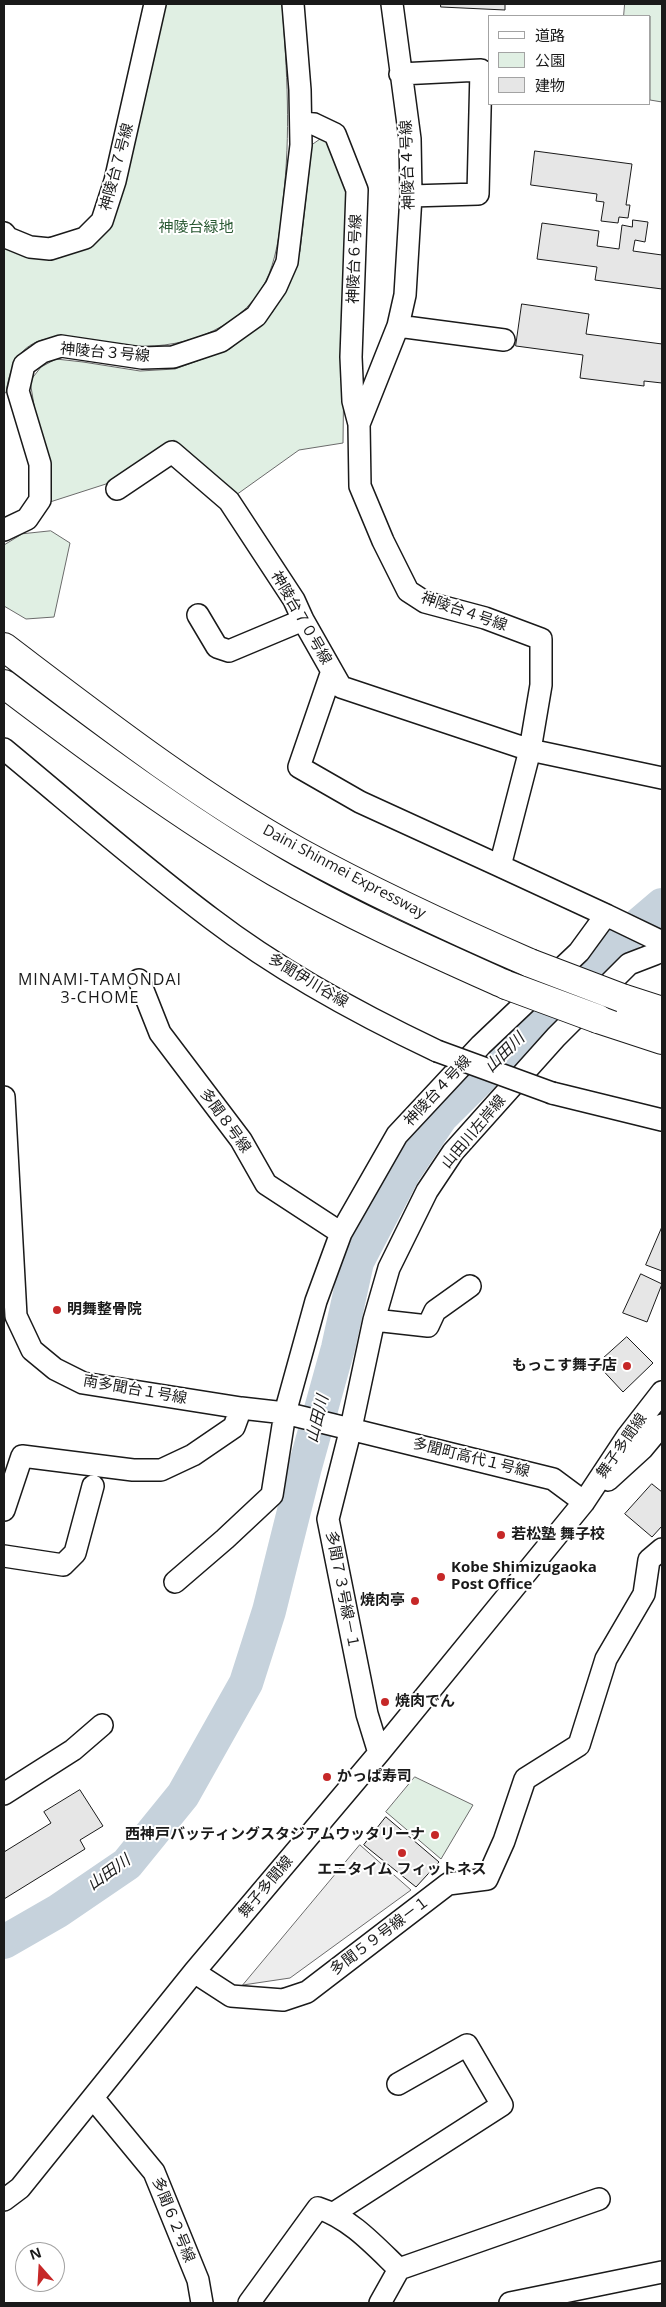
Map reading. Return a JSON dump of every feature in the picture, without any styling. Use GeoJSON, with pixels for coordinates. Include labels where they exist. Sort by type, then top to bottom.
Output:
{"type":"FeatureCollection","features":[{"type":"Feature","properties":{"kind":"highway","name":"Daini Shinmei Expressway"},"geometry":{"type":"LineString","coordinates":[[4,647],[142,749],[223,805],[298,851],[453,929],[530,963],[662,1011]]}},
{"type":"Feature","properties":{"kind":"highway","name":"Daini Shinmei Expressway"},"geometry":{"type":"LineString","coordinates":[[4,684],[199,825],[275,872],[372,923],[506,985],[662,1040]]}},
{"type":"Feature","properties":{"kind":"street","name":"神陵台７号線"},"geometry":{"type":"LineString","coordinates":[[4,233],[8,238],[30,247],[50,250],[85,238],[102,221],[115,181],[155,4]]}},
{"type":"Feature","properties":{"kind":"street","name":"神陵台３号線"},"geometry":{"type":"LineString","coordinates":[[4,530],[27,519],[40,500],[40,464],[18,391],[24,366],[42,352],[61,346],[142,358],[173,357],[221,341],[256,316],[276,287],[286,262],[301,145],[293,4]]}},
{"type":"Feature","properties":{"kind":"street","name":"神陵台４号線"},"geometry":{"type":"LineString","coordinates":[[392,4],[410,139],[411,196],[405,295],[398,326],[359,424],[360,486],[383,541],[408,591],[424,602],[485,618],[541,639],[541,685],[530,750],[500,866]]}},
{"type":"Feature","properties":{"kind":"street"},"geometry":{"type":"LineString","coordinates":[[400,74],[481,70],[478,194],[411,196]]}},
{"type":"Feature","properties":{"kind":"street","name":"神陵台６号線"},"geometry":{"type":"LineString","coordinates":[[301,123],[314,124],[335,134],[357,190],[351,357],[353,402],[359,424]]}},
{"type":"Feature","properties":{"kind":"street"},"geometry":{"type":"LineString","coordinates":[[398,326],[504,340]]}},
{"type":"Feature","properties":{"kind":"street","name":"神陵台７０号線"},"geometry":{"type":"LineString","coordinates":[[117,489],[172,452],[229,501],[294,600],[303,620],[341,687],[530,750],[662,778]]}},
{"type":"Feature","properties":{"kind":"street"},"geometry":{"type":"LineString","coordinates":[[198,615],[217,647],[229,651],[303,620]]}},
{"type":"Feature","properties":{"kind":"street"},"geometry":{"type":"LineString","coordinates":[[332,671],[299,766],[360,802],[662,942]]}},
{"type":"Feature","properties":{"kind":"street","name":"多聞伊川谷線"},"geometry":{"type":"LineString","coordinates":[[4,749],[212,919],[279,964],[344,1004],[437,1050],[552,1094],[662,1120]]}},
{"type":"Feature","properties":{"kind":"street","name":"神陵台４号線"},"geometry":{"type":"LineString","coordinates":[[175,1582],[272,1495],[284,1413],[316,1301],[341,1233],[397,1135],[481,1045],[579,952],[606,915]]}},
{"type":"Feature","properties":{"kind":"street","name":"山田川左岸線"},"geometry":{"type":"LineString","coordinates":[[351,1428],[374,1320],[389,1268],[427,1191],[454,1152],[556,1037],[629,964],[655,954],[662,947]]}},
{"type":"Feature","properties":{"kind":"street","name":"多聞８号線"},"geometry":{"type":"LineString","coordinates":[[139,980],[160,1033],[241,1140],[266,1184],[341,1233]]}},
{"type":"Feature","properties":{"kind":"street","name":"南多聞台１号線"},"geometry":{"type":"LineString","coordinates":[[4,1097],[16,1316],[32,1350],[55,1369],[83,1383],[284,1413],[351,1428]]}},
{"type":"Feature","properties":{"kind":"street"},"geometry":{"type":"LineString","coordinates":[[374,1320],[428,1326],[435,1311],[470,1286]]}},
{"type":"Feature","properties":{"kind":"street","name":"舞子多聞線"},"geometry":{"type":"LineString","coordinates":[[4,2200],[20,2188],[194,1972],[379,1753],[584,1502],[627,1437],[662,1392]]}},
{"type":"Feature","properties":{"kind":"street"},"geometry":{"type":"LineString","coordinates":[[4,1510],[22,1456],[133,1470],[161,1470],[193,1455],[234,1427],[241,1408]]}},
{"type":"Feature","properties":{"kind":"street","name":"舞子多聞線"},"geometry":{"type":"LineString","coordinates":[[584,1502],[642,1449],[662,1424]]}},
{"type":"Feature","properties":{"kind":"street","name":"多聞町高代１号線"},"geometry":{"type":"LineString","coordinates":[[351,1428],[553,1479],[584,1502]]}},
{"type":"Feature","properties":{"kind":"street","name":"多聞７３号線－１"},"geometry":{"type":"LineString","coordinates":[[351,1428],[328,1519],[367,1714],[379,1753]]}},
{"type":"Feature","properties":{"kind":"street"},"geometry":{"type":"LineString","coordinates":[[4,1556],[63,1566],[76,1553],[93,1486]]}},
{"type":"Feature","properties":{"kind":"street","name":"多聞５９号線－１"},"geometry":{"type":"LineString","coordinates":[[194,1972],[231,1996],[283,2000],[307,1992],[448,1884],[487,1879],[504,1841],[525,1779],[579,1746],[606,1660],[644,1594],[650,1560],[662,1549]]}},
{"type":"Feature","properties":{"kind":"street"},"geometry":{"type":"LineString","coordinates":[[4,1794],[73,1750],[102,1726]]}},
{"type":"Feature","properties":{"kind":"street"},"geometry":{"type":"LineString","coordinates":[[249,2303],[326,2210],[502,2105],[467,2045],[398,2084]]}},
{"type":"Feature","properties":{"kind":"street","name":"多聞６２号線"},"geometry":{"type":"LineString","coordinates":[[92,2098],[154,2172],[198,2280],[202,2303]]}},
{"type":"Feature","properties":{"kind":"street"},"geometry":{"type":"LineString","coordinates":[[380,2303],[398,2269],[599,2199]]}},
{"type":"Feature","properties":{"kind":"street"},"geometry":{"type":"LineString","coordinates":[[326,2210],[373,2244],[398,2269]]}},
{"type":"Feature","properties":{"kind":"street"},"geometry":{"type":"LineString","coordinates":[[510,2303],[662,2272]]}},
{"type":"Feature","properties":{"kind":"green space","name":"神陵台緑地"},"geometry":{"type":"Polygon","coordinates":[[[165,4],[282,4],[287,78],[287,151],[280,228],[275,256],[269,274],[247,308],[214,331],[195,338],[155,346],[114,344],[73,338],[54,338],[37,342],[23,351],[12,368],[6,393],[4,392],[4,242],[13,252],[55,257],[84,246],[165,4]]]}},
{"type":"Feature","properties":{"kind":"green space"},"geometry":{"type":"Polygon","coordinates":[[[625,4],[662,4],[662,102],[651,100],[651,15],[624,15],[625,4]]]}},
{"type":"Feature","properties":{"kind":"green space"},"geometry":{"type":"Polygon","coordinates":[[[325,136],[346,189],[343,443],[299,450],[236,495],[174,440],[109,483],[50,502],[51,469],[35,411],[30,381],[41,367],[56,359],[140,371],[175,369],[230,349],[272,313],[292,275],[300,251],[312,145],[325,136]]]}},
{"type":"Feature","properties":{"kind":"green space"},"geometry":{"type":"Polygon","coordinates":[[[51,531],[70,543],[54,617],[26,619],[4,606],[4,545],[22,534],[51,531]]]}},
{"type":"Feature","properties":{"kind":"green space","name":"西神戸バッティングスタジアムウッタリーナ"},"geometry":{"type":"Polygon","coordinates":[[[415,1777],[473,1805],[441,1859],[386,1812],[415,1777]]]}},
{"type":"Feature","properties":{"kind":"shaded area"},"geometry":{"type":"Polygon","coordinates":[[[360,1845],[411,1890],[290,1978],[243,1985],[360,1845]]]}},
{"type":"Feature","properties":{"kind":"building"},"geometry":{"type":"Polygon","coordinates":[[[441,4],[505,4],[505,10],[441,7],[441,4]]]}},
{"type":"Feature","properties":{"kind":"building"},"geometry":{"type":"Polygon","coordinates":[[[535,151],[632,164],[626,205],[630,205],[628,218],[619,217],[618,223],[601,221],[604,202],[596,201],[597,194],[531,185],[535,151]]]}},
{"type":"Feature","properties":{"kind":"building"},"geometry":{"type":"Polygon","coordinates":[[[633,220],[648,222],[645,242],[635,240],[633,251],[662,255],[662,289],[595,280],[597,267],[537,259],[542,223],[599,231],[597,246],[619,249],[622,225],[632,227],[633,220]]]}},
{"type":"Feature","properties":{"kind":"building"},"geometry":{"type":"Polygon","coordinates":[[[522,304],[589,314],[586,334],[662,344],[662,383],[644,381],[644,386],[580,378],[583,355],[516,346],[522,304]]]}},
{"type":"Feature","properties":{"kind":"building"},"geometry":{"type":"Polygon","coordinates":[[[662,1227],[662,1271],[646,1265],[662,1227]]]}},
{"type":"Feature","properties":{"kind":"building"},"geometry":{"type":"Polygon","coordinates":[[[641,1274],[662,1284],[647,1322],[623,1313],[641,1274]]]}},
{"type":"Feature","properties":{"kind":"building"},"geometry":{"type":"Polygon","coordinates":[[[627,1337],[653,1363],[623,1392],[597,1364],[627,1337]]]}},
{"type":"Feature","properties":{"kind":"building"},"geometry":{"type":"Polygon","coordinates":[[[652,1484],[662,1492],[662,1526],[652,1537],[625,1514],[652,1484]]]}},
{"type":"Feature","properties":{"kind":"building"},"geometry":{"type":"Polygon","coordinates":[[[80,1790],[103,1826],[80,1840],[85,1849],[4,1899],[4,1852],[51,1823],[44,1812],[80,1790]]]}},
{"type":"Feature","properties":{"kind":"building","name":"エニタイム フィットネス"},"geometry":{"type":"Polygon","coordinates":[[[386,1817],[439,1862],[416,1887],[364,1845],[386,1817]]]}},
{"type":"Feature","properties":{"kind":"waterway","name":"山田川"},"geometry":{"type":"LineString","coordinates":[[4,1942],[58,1911],[127,1864],[183,1795],[246,1683],[269,1611],[305,1467],[338,1348],[357,1262],[404,1172],[441,1117],[608,951],[662,905]]}},
{"type":"Feature","properties":{"kind":"place","name":"明舞整骨院"},"geometry":{"type":"Point","coordinates":[57,1310]}},
{"type":"Feature","properties":{"kind":"place","name":"もっこす舞子店"},"geometry":{"type":"Point","coordinates":[627,1366]}},
{"type":"Feature","properties":{"kind":"place","name":"若松塾 舞子校"},"geometry":{"type":"Point","coordinates":[501,1535]}},
{"type":"Feature","properties":{"kind":"place","name":"Kobe Shimizugaoka Post Office"},"geometry":{"type":"Point","coordinates":[441,1577]}},
{"type":"Feature","properties":{"kind":"place","name":"焼肉亭"},"geometry":{"type":"Point","coordinates":[415,1601]}},
{"type":"Feature","properties":{"kind":"place","name":"焼肉でん"},"geometry":{"type":"Point","coordinates":[385,1702]}},
{"type":"Feature","properties":{"kind":"place","name":"かっぱ寿司"},"geometry":{"type":"Point","coordinates":[327,1777]}},
{"type":"Feature","properties":{"kind":"place","name":"西神戸バッティングスタジアムウッタリーナ"},"geometry":{"type":"Point","coordinates":[435,1835]}},
{"type":"Feature","properties":{"kind":"place","name":"エニタイム フィットネス"},"geometry":{"type":"Point","coordinates":[402,1853]}},
{"type":"Feature","properties":{"kind":"district","name":"MINAMI-TAMONDAI 3-CHOME"},"geometry":{"type":"Point","coordinates":[100,989]}}]}
